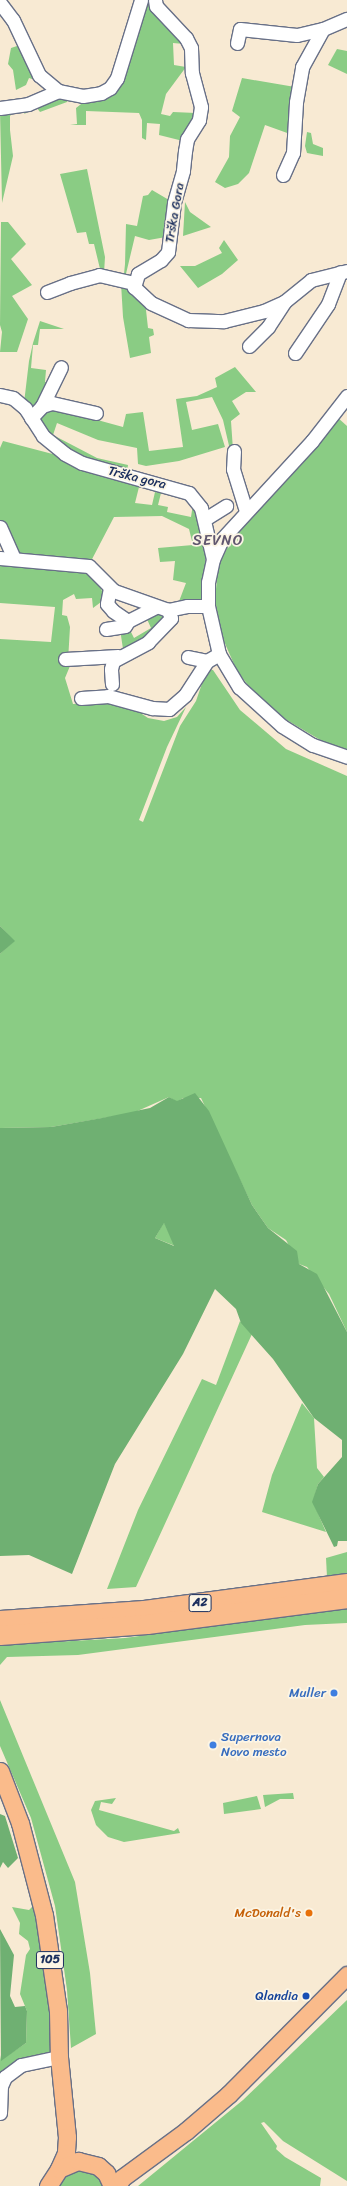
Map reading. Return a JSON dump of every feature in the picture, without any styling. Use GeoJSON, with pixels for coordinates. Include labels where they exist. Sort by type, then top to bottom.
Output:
{"type":"FeatureCollection","features":[{"type":"Feature","properties":{"kind":"highway","name":"A2"},"geometry":{"type":"LineString","coordinates":[[0,1620],[144,1610],[347,1583]]}},
{"type":"Feature","properties":{"kind":"highway","name":"A2"},"geometry":{"type":"LineString","coordinates":[[0,1635],[147,1624],[347,1598]]}},
{"type":"Feature","properties":{"kind":"main road","name":"105"},"geometry":{"type":"LineString","coordinates":[[0,1772],[20,1823],[44,1915],[58,2012],[59,2057],[67,2137],[66,2153],[59,2169],[48,2186]]}},
{"type":"Feature","properties":{"kind":"main road"},"geometry":{"type":"LineString","coordinates":[[117,2186],[122,2178],[159,2151],[229,2094],[347,1975]]}},
{"type":"Feature","properties":{"kind":"main road","name":"105"},"geometry":{"type":"LineString","coordinates":[[67,2137],[73,2148],[106,2173],[112,2186]]}},
{"type":"Feature","properties":{"kind":"main road"},"geometry":{"type":"LineString","coordinates":[[59,2169],[78,2161],[117,2170],[159,2151]]}},
{"type":"Feature","properties":{"kind":"street"},"geometry":{"type":"LineString","coordinates":[[0,2],[13,20],[39,75],[58,91],[73,95],[90,96],[110,88],[123,62],[142,0]]}},
{"type":"Feature","properties":{"kind":"street","name":"Trška Gora"},"geometry":{"type":"LineString","coordinates":[[133,283],[138,274],[161,260],[168,252],[174,203],[183,171],[187,139],[199,120],[201,107],[192,73],[191,48],[186,38],[156,6],[155,0]]}},
{"type":"Feature","properties":{"kind":"street"},"geometry":{"type":"LineString","coordinates":[[237,43],[240,29],[297,35],[324,29],[347,19]]}},
{"type":"Feature","properties":{"kind":"street"},"geometry":{"type":"LineString","coordinates":[[283,175],[293,153],[296,102],[302,67],[324,29]]}},
{"type":"Feature","properties":{"kind":"street"},"geometry":{"type":"LineString","coordinates":[[0,108],[28,104],[58,91]]}},
{"type":"Feature","properties":{"kind":"street"},"geometry":{"type":"LineString","coordinates":[[47,292],[70,283],[99,275],[133,283],[134,287],[151,303],[188,320],[224,321],[249,316],[284,302],[311,280],[344,272]]}},
{"type":"Feature","properties":{"kind":"street"},"geometry":{"type":"LineString","coordinates":[[295,353],[328,304],[344,272]]}},
{"type":"Feature","properties":{"kind":"street"},"geometry":{"type":"LineString","coordinates":[[249,346],[268,327],[284,302]]}},
{"type":"Feature","properties":{"kind":"street"},"geometry":{"type":"LineString","coordinates":[[31,418],[42,406],[61,367]]}},
{"type":"Feature","properties":{"kind":"street","name":"Trška gora"},"geometry":{"type":"LineString","coordinates":[[0,394],[13,398],[25,408],[50,443],[82,463],[189,493],[198,502],[205,519],[213,559]]}},
{"type":"Feature","properties":{"kind":"street"},"geometry":{"type":"LineString","coordinates":[[347,396],[312,441],[246,511],[222,539],[213,559],[208,582],[208,606],[219,654],[239,687],[282,726],[313,745],[347,757]]}},
{"type":"Feature","properties":{"kind":"street"},"geometry":{"type":"LineString","coordinates":[[42,406],[52,403],[96,413]]}},
{"type":"Feature","properties":{"kind":"street"},"geometry":{"type":"LineString","coordinates":[[234,451],[233,469],[246,511]]}},
{"type":"Feature","properties":{"kind":"street"},"geometry":{"type":"LineString","coordinates":[[205,519],[226,506]]}},
{"type":"Feature","properties":{"kind":"street"},"geometry":{"type":"LineString","coordinates":[[0,527],[14,558]]}},
{"type":"Feature","properties":{"kind":"street"},"geometry":{"type":"LineString","coordinates":[[0,558],[14,558],[89,566],[110,588],[162,609],[171,618],[148,642],[118,656],[65,659]]}},
{"type":"Feature","properties":{"kind":"street"},"geometry":{"type":"LineString","coordinates":[[110,588],[107,604],[113,611],[128,621]]}},
{"type":"Feature","properties":{"kind":"street"},"geometry":{"type":"LineString","coordinates":[[106,630],[125,626],[128,621],[162,609],[187,606],[208,606]]}},
{"type":"Feature","properties":{"kind":"street"},"geometry":{"type":"LineString","coordinates":[[81,698],[117,697],[152,708],[169,709],[185,695],[207,661],[219,654]]}},
{"type":"Feature","properties":{"kind":"street"},"geometry":{"type":"LineString","coordinates":[[112,684],[111,669],[118,656]]}},
{"type":"Feature","properties":{"kind":"street"},"geometry":{"type":"LineString","coordinates":[[188,657],[207,661]]}},
{"type":"Feature","properties":{"kind":"street"},"geometry":{"type":"LineString","coordinates":[[0,2113],[1,2086],[5,2077],[21,2065],[59,2057]]}},
{"type":"Feature","properties":{"kind":"green space"},"geometry":{"type":"Polygon","coordinates":[[[147,0],[184,44],[173,43],[174,65],[186,67],[166,94],[161,114],[170,116],[173,112],[196,113],[183,141],[159,135],[160,124],[147,123],[146,140],[142,138],[142,120],[139,113],[86,111],[86,125],[70,125],[77,124],[76,108],[85,101],[109,93],[147,0]]]}},
{"type":"Feature","properties":{"kind":"green space"},"geometry":{"type":"Polygon","coordinates":[[[20,45],[38,81],[29,78],[26,85],[16,90],[13,70],[8,64],[11,48],[20,45]]]}},
{"type":"Feature","properties":{"kind":"green space"},"geometry":{"type":"Polygon","coordinates":[[[337,49],[347,51],[347,74],[328,65],[337,49]]]}},
{"type":"Feature","properties":{"kind":"green space"},"geometry":{"type":"Polygon","coordinates":[[[242,78],[295,87],[290,134],[265,125],[249,173],[238,184],[225,188],[215,182],[229,157],[230,136],[240,117],[232,111],[242,78]]]}},
{"type":"Feature","properties":{"kind":"green space"},"geometry":{"type":"Polygon","coordinates":[[[62,94],[69,96],[67,102],[40,112],[37,108],[24,114],[29,105],[62,94]]]}},
{"type":"Feature","properties":{"kind":"green space"},"geometry":{"type":"Polygon","coordinates":[[[0,111],[14,112],[10,116],[13,156],[2,203],[0,111]]]}},
{"type":"Feature","properties":{"kind":"green space"},"geometry":{"type":"Polygon","coordinates":[[[307,132],[311,133],[313,144],[323,148],[323,156],[307,153],[305,146],[307,132]]]}},
{"type":"Feature","properties":{"kind":"green space"},"geometry":{"type":"Polygon","coordinates":[[[87,169],[105,257],[104,273],[101,273],[94,244],[89,244],[86,232],[77,233],[60,174],[87,169]]]}},
{"type":"Feature","properties":{"kind":"green space"},"geometry":{"type":"Polygon","coordinates":[[[152,190],[169,200],[166,237],[149,240],[135,236],[125,278],[120,276],[124,274],[126,224],[137,226],[143,196],[148,195],[152,190]]]}},
{"type":"Feature","properties":{"kind":"green space"},"geometry":{"type":"Polygon","coordinates":[[[185,202],[190,212],[211,227],[183,236],[185,202]]]}},
{"type":"Feature","properties":{"kind":"green space"},"geometry":{"type":"Polygon","coordinates":[[[1,222],[8,222],[26,244],[11,259],[32,285],[12,296],[28,319],[17,352],[0,352],[2,332],[0,325],[1,222]]]}},
{"type":"Feature","properties":{"kind":"green space"},"geometry":{"type":"Polygon","coordinates":[[[224,240],[238,260],[222,274],[198,288],[180,266],[195,266],[222,253],[219,248],[224,240]]]}},
{"type":"Feature","properties":{"kind":"green space"},"geometry":{"type":"Polygon","coordinates":[[[121,283],[145,301],[148,328],[153,329],[154,335],[149,337],[151,353],[130,358],[123,317],[121,283]]]}},
{"type":"Feature","properties":{"kind":"green space"},"geometry":{"type":"Polygon","coordinates":[[[40,321],[64,329],[40,329],[38,345],[33,345],[31,368],[46,370],[45,382],[50,383],[34,413],[24,403],[29,361],[33,343],[40,321]]]}},
{"type":"Feature","properties":{"kind":"green space"},"geometry":{"type":"Polygon","coordinates":[[[235,367],[256,392],[246,392],[232,401],[240,414],[231,421],[233,450],[230,450],[223,420],[212,397],[186,402],[192,430],[218,424],[225,447],[179,461],[146,466],[138,464],[137,448],[98,440],[57,423],[53,435],[97,458],[128,465],[127,472],[88,461],[52,439],[39,418],[50,407],[123,427],[126,414],[143,412],[149,451],[183,447],[176,399],[197,396],[217,387],[215,378],[235,367]]]}},
{"type":"Feature","properties":{"kind":"green space"},"geometry":{"type":"Polygon","coordinates":[[[337,417],[347,426],[347,752],[327,744],[285,719],[251,689],[237,671],[223,639],[215,600],[218,567],[232,538],[337,417]]]}},
{"type":"Feature","properties":{"kind":"green space"},"geometry":{"type":"Polygon","coordinates":[[[3,441],[64,457],[160,492],[139,487],[135,503],[152,505],[155,492],[161,493],[158,505],[168,507],[167,512],[191,517],[193,504],[197,509],[205,549],[205,602],[178,604],[186,583],[173,580],[175,561],[160,562],[158,548],[193,545],[189,529],[162,516],[114,517],[90,563],[16,554],[0,523],[0,448],[3,441]]]}},
{"type":"Feature","properties":{"kind":"green space"},"geometry":{"type":"Polygon","coordinates":[[[0,560],[80,566],[98,581],[105,599],[93,608],[92,598],[76,599],[74,594],[63,600],[62,615],[67,616],[70,627],[68,661],[70,666],[65,678],[73,704],[108,702],[143,708],[142,714],[148,718],[164,721],[177,717],[186,707],[167,747],[139,820],[143,822],[180,726],[196,701],[207,669],[213,670],[240,710],[286,749],[347,776],[347,1332],[329,1294],[307,1267],[299,1264],[286,1240],[268,1228],[252,1205],[201,1098],[183,1098],[177,1102],[169,1097],[133,1113],[51,1127],[0,1128],[0,954],[14,941],[0,926],[0,639],[51,642],[55,607],[0,603],[0,560]]]}},
{"type":"Feature","properties":{"kind":"green space"},"geometry":{"type":"Polygon","coordinates":[[[157,610],[163,613],[166,621],[141,642],[123,649],[120,629],[128,626],[134,638],[151,628],[146,617],[157,610]]]}},
{"type":"Feature","properties":{"kind":"green space"},"geometry":{"type":"Polygon","coordinates":[[[0,926],[15,941],[0,954],[0,926]]]}},
{"type":"Feature","properties":{"kind":"green space"},"geometry":{"type":"Polygon","coordinates":[[[195,1093],[209,1111],[252,1205],[268,1228],[297,1251],[299,1264],[317,1274],[347,1332],[347,1541],[338,1541],[337,1546],[334,1547],[312,1502],[318,1484],[342,1457],[342,1440],[314,1418],[273,1359],[241,1323],[236,1309],[215,1289],[183,1354],[115,1464],[72,1574],[29,1555],[0,1556],[0,1128],[51,1127],[150,1108],[169,1097],[177,1101],[195,1093]],[[164,1223],[155,1238],[174,1246],[164,1223]]]}},
{"type":"Feature","properties":{"kind":"green space"},"geometry":{"type":"Polygon","coordinates":[[[164,1222],[175,1246],[155,1238],[164,1222]]]}},
{"type":"Feature","properties":{"kind":"green space"},"geometry":{"type":"Polygon","coordinates":[[[240,1321],[252,1334],[136,1587],[107,1589],[138,1510],[202,1379],[216,1385],[240,1321]]]}},
{"type":"Feature","properties":{"kind":"green space"},"geometry":{"type":"Polygon","coordinates":[[[302,1403],[314,1418],[317,1468],[324,1477],[318,1484],[313,1502],[326,1532],[262,1512],[272,1475],[302,1403]]]}},
{"type":"Feature","properties":{"kind":"green space"},"geometry":{"type":"Polygon","coordinates":[[[347,1552],[347,1573],[327,1577],[326,1558],[347,1552]]]}},
{"type":"Feature","properties":{"kind":"green space"},"geometry":{"type":"Polygon","coordinates":[[[347,1607],[347,1623],[305,1625],[78,1655],[7,1657],[0,1665],[0,1645],[125,1638],[347,1607]]]}},
{"type":"Feature","properties":{"kind":"green space"},"geometry":{"type":"Polygon","coordinates":[[[0,1700],[75,1882],[90,1973],[96,2034],[71,2048],[67,1990],[55,1906],[31,1818],[0,1746],[0,1700]]]}},
{"type":"Feature","properties":{"kind":"green space"},"geometry":{"type":"Polygon","coordinates":[[[293,1793],[294,1799],[280,1799],[265,1807],[263,1795],[293,1793]]]}},
{"type":"Feature","properties":{"kind":"green space"},"geometry":{"type":"Polygon","coordinates":[[[257,1796],[261,1809],[224,1814],[223,1803],[257,1796]]]}},
{"type":"Feature","properties":{"kind":"green space"},"geometry":{"type":"Polygon","coordinates":[[[116,1798],[112,1804],[101,1802],[99,1810],[174,1831],[178,1828],[180,1833],[124,1842],[108,1837],[96,1825],[91,1810],[95,1801],[116,1798]]]}},
{"type":"Feature","properties":{"kind":"green space"},"geometry":{"type":"Polygon","coordinates":[[[0,1814],[5,1816],[18,1858],[8,1868],[3,1862],[0,1868],[0,1814]]]}},
{"type":"Feature","properties":{"kind":"green space"},"geometry":{"type":"Polygon","coordinates":[[[31,1876],[56,2054],[0,2080],[0,2055],[1,2060],[26,2043],[27,2011],[20,1994],[26,1955],[30,1949],[28,1941],[19,1934],[20,1923],[12,1907],[29,1910],[32,1907],[29,1880],[31,1876]]]}},
{"type":"Feature","properties":{"kind":"green space"},"geometry":{"type":"Polygon","coordinates":[[[0,1929],[14,1955],[10,1996],[15,2007],[25,2006],[27,2011],[26,2043],[1,2061],[0,1929]]]}},
{"type":"Feature","properties":{"kind":"green space"},"geometry":{"type":"Polygon","coordinates":[[[347,2000],[347,2181],[283,2141],[264,2122],[261,2123],[277,2146],[276,2149],[285,2157],[321,2178],[320,2186],[138,2186],[243,2100],[347,2000]]]}},
{"type":"Feature","properties":{"kind":"green space"},"geometry":{"type":"Polygon","coordinates":[[[77,2170],[94,2174],[104,2186],[57,2186],[61,2178],[77,2170]]]}},
{"type":"Feature","properties":{"kind":"place","name":"Muller"},"geometry":{"type":"Point","coordinates":[334,1693]}},
{"type":"Feature","properties":{"kind":"place","name":"Supernova Novo mesto"},"geometry":{"type":"Point","coordinates":[213,1745]}},
{"type":"Feature","properties":{"kind":"place","name":"McDonald's"},"geometry":{"type":"Point","coordinates":[309,1913]}},
{"type":"Feature","properties":{"kind":"place","name":"Qlandia"},"geometry":{"type":"Point","coordinates":[306,1996]}},
{"type":"Feature","properties":{"kind":"district","name":"SEVNO"},"geometry":{"type":"Point","coordinates":[218,541]}}]}
